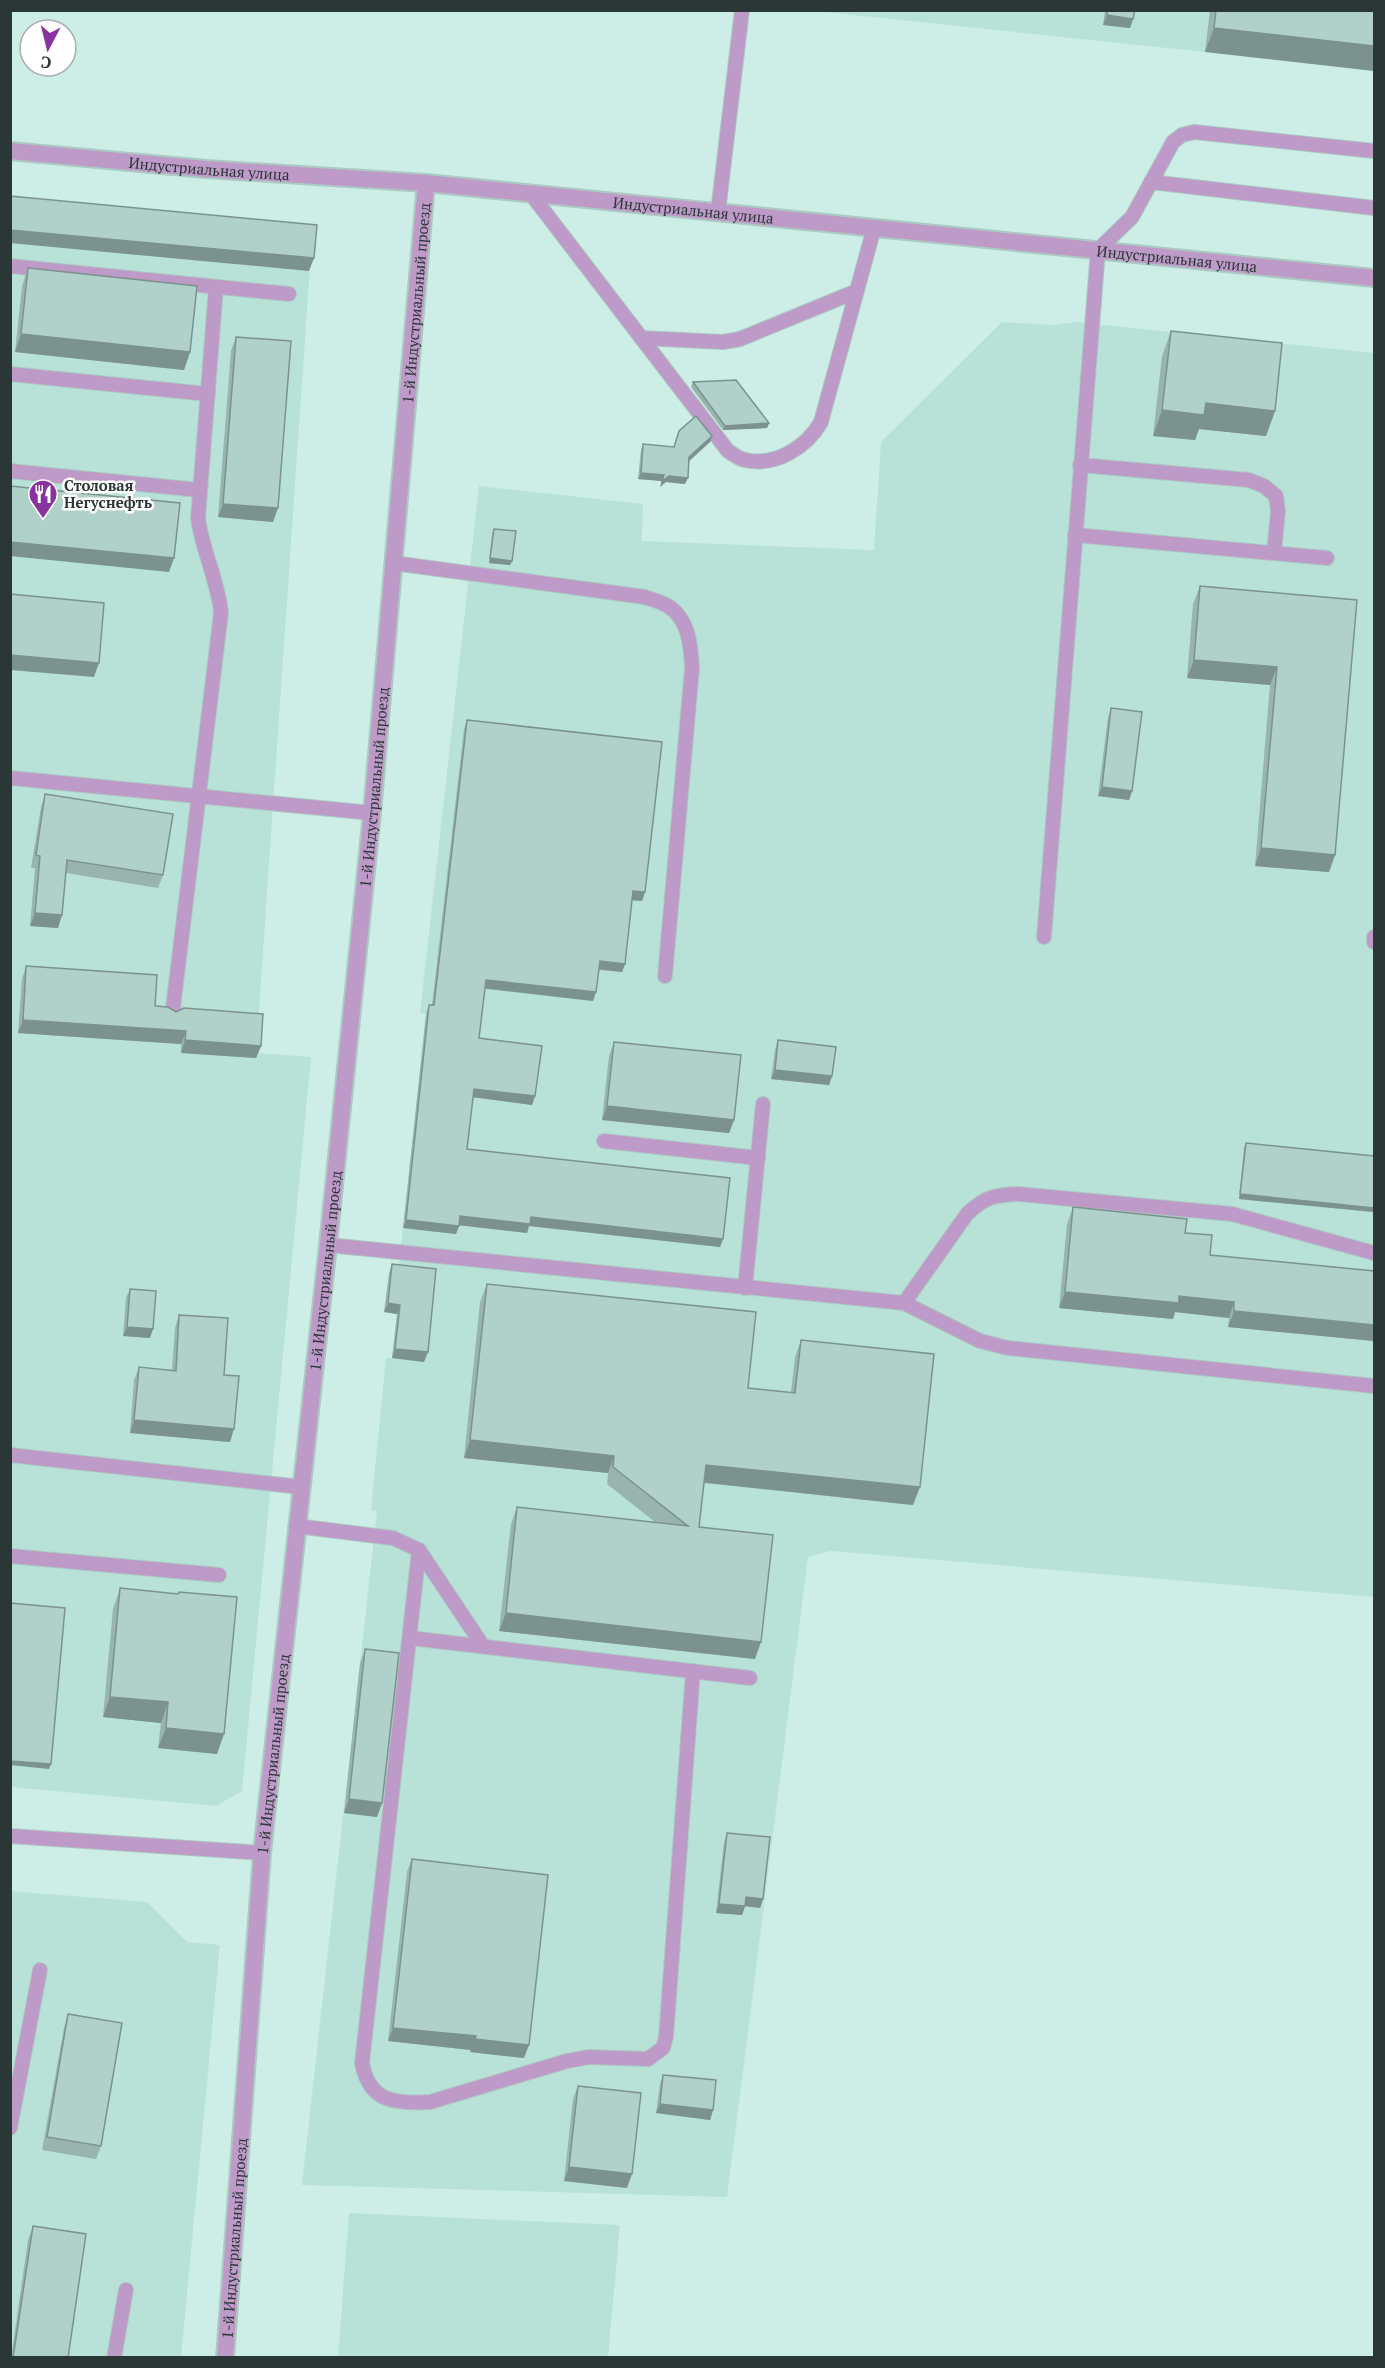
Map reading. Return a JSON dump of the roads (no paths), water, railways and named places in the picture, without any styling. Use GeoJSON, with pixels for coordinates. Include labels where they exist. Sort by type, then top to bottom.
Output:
{"type":"FeatureCollection","features":[{"type":"Feature","properties":{"kind":"street","name":"Индустриальная улица"},"geometry":{"type":"LineString","coordinates":[[10,151],[206,169],[426,183],[1374,278]]}},
{"type":"Feature","properties":{"kind":"street","name":"1-й Индустриальный проезд"},"geometry":{"type":"LineString","coordinates":[[225,2358],[262,1853],[372,813],[426,183]]}},
{"type":"Feature","properties":{"kind":"lane"},"geometry":{"type":"LineString","coordinates":[[718,213],[741,10]]}},
{"type":"Feature","properties":{"kind":"lane"},"geometry":{"type":"LineString","coordinates":[[1044,937],[1098,250],[1132,217],[1173,142],[1182,135],[1194,132],[1374,151]]}},
{"type":"Feature","properties":{"kind":"lane"},"geometry":{"type":"LineString","coordinates":[[1151,182],[1374,207]]}},
{"type":"Feature","properties":{"kind":"lane"},"geometry":{"type":"LineString","coordinates":[[531,194],[728,451],[743,460],[772,460],[802,446],[815,434],[821,422],[874,228]]}},
{"type":"Feature","properties":{"kind":"lane"},"geometry":{"type":"LineString","coordinates":[[10,267],[289,294]]}},
{"type":"Feature","properties":{"kind":"lane"},"geometry":{"type":"LineString","coordinates":[[172,1016],[221,613],[219,597],[198,518],[216,287]]}},
{"type":"Feature","properties":{"kind":"lane"},"geometry":{"type":"LineString","coordinates":[[641,338],[723,342],[740,339],[856,291]]}},
{"type":"Feature","properties":{"kind":"lane"},"geometry":{"type":"LineString","coordinates":[[10,374],[208,394]]}},
{"type":"Feature","properties":{"kind":"lane"},"geometry":{"type":"LineString","coordinates":[[1080,465],[1249,480],[1264,486],[1276,496],[1278,511],[1274,554]]}},
{"type":"Feature","properties":{"kind":"lane"},"geometry":{"type":"LineString","coordinates":[[10,471],[199,490]]}},
{"type":"Feature","properties":{"kind":"lane"},"geometry":{"type":"LineString","coordinates":[[1075,535],[1327,558]]}},
{"type":"Feature","properties":{"kind":"lane"},"geometry":{"type":"LineString","coordinates":[[393,563],[645,597],[669,607],[683,623],[691,644],[692,668],[664,976]]}},
{"type":"Feature","properties":{"kind":"lane"},"geometry":{"type":"LineString","coordinates":[[10,778],[372,813]]}},
{"type":"Feature","properties":{"kind":"lane"},"geometry":{"type":"LineString","coordinates":[[746,1288],[763,1104]]}},
{"type":"Feature","properties":{"kind":"lane"},"geometry":{"type":"LineString","coordinates":[[604,1141],[758,1158]]}},
{"type":"Feature","properties":{"kind":"lane"},"geometry":{"type":"LineString","coordinates":[[904,1303],[967,1214],[979,1203],[995,1195],[1018,1194],[1232,1214],[1374,1253]]}},
{"type":"Feature","properties":{"kind":"lane"},"geometry":{"type":"LineString","coordinates":[[328,1245],[904,1303],[980,1341],[1008,1348],[1374,1386]]}},
{"type":"Feature","properties":{"kind":"lane"},"geometry":{"type":"LineString","coordinates":[[10,1455],[301,1487]]}},
{"type":"Feature","properties":{"kind":"lane"},"geometry":{"type":"LineString","coordinates":[[296,1526],[393,1538],[419,1550],[483,1647]]}},
{"type":"Feature","properties":{"kind":"lane"},"geometry":{"type":"LineString","coordinates":[[419,1550],[362,2063],[365,2078],[375,2092],[390,2100],[407,2103],[430,2102],[567,2061],[589,2057],[648,2059],[663,2048],[666,2037],[693,1671]]}},
{"type":"Feature","properties":{"kind":"lane"},"geometry":{"type":"LineString","coordinates":[[10,1556],[219,1575]]}},
{"type":"Feature","properties":{"kind":"lane"},"geometry":{"type":"LineString","coordinates":[[410,1638],[750,1678]]}},
{"type":"Feature","properties":{"kind":"lane"},"geometry":{"type":"LineString","coordinates":[[10,1836],[262,1853]]}},
{"type":"Feature","properties":{"kind":"lane"},"geometry":{"type":"LineString","coordinates":[[10,2128],[40,1970]]}},
{"type":"Feature","properties":{"kind":"lane"},"geometry":{"type":"LineString","coordinates":[[114,2358],[126,2290]]}},
{"type":"Feature","properties":{"kind":"place","name":"Столовая Негуснефть"},"geometry":{"type":"Point","coordinates":[43,520]}}]}
